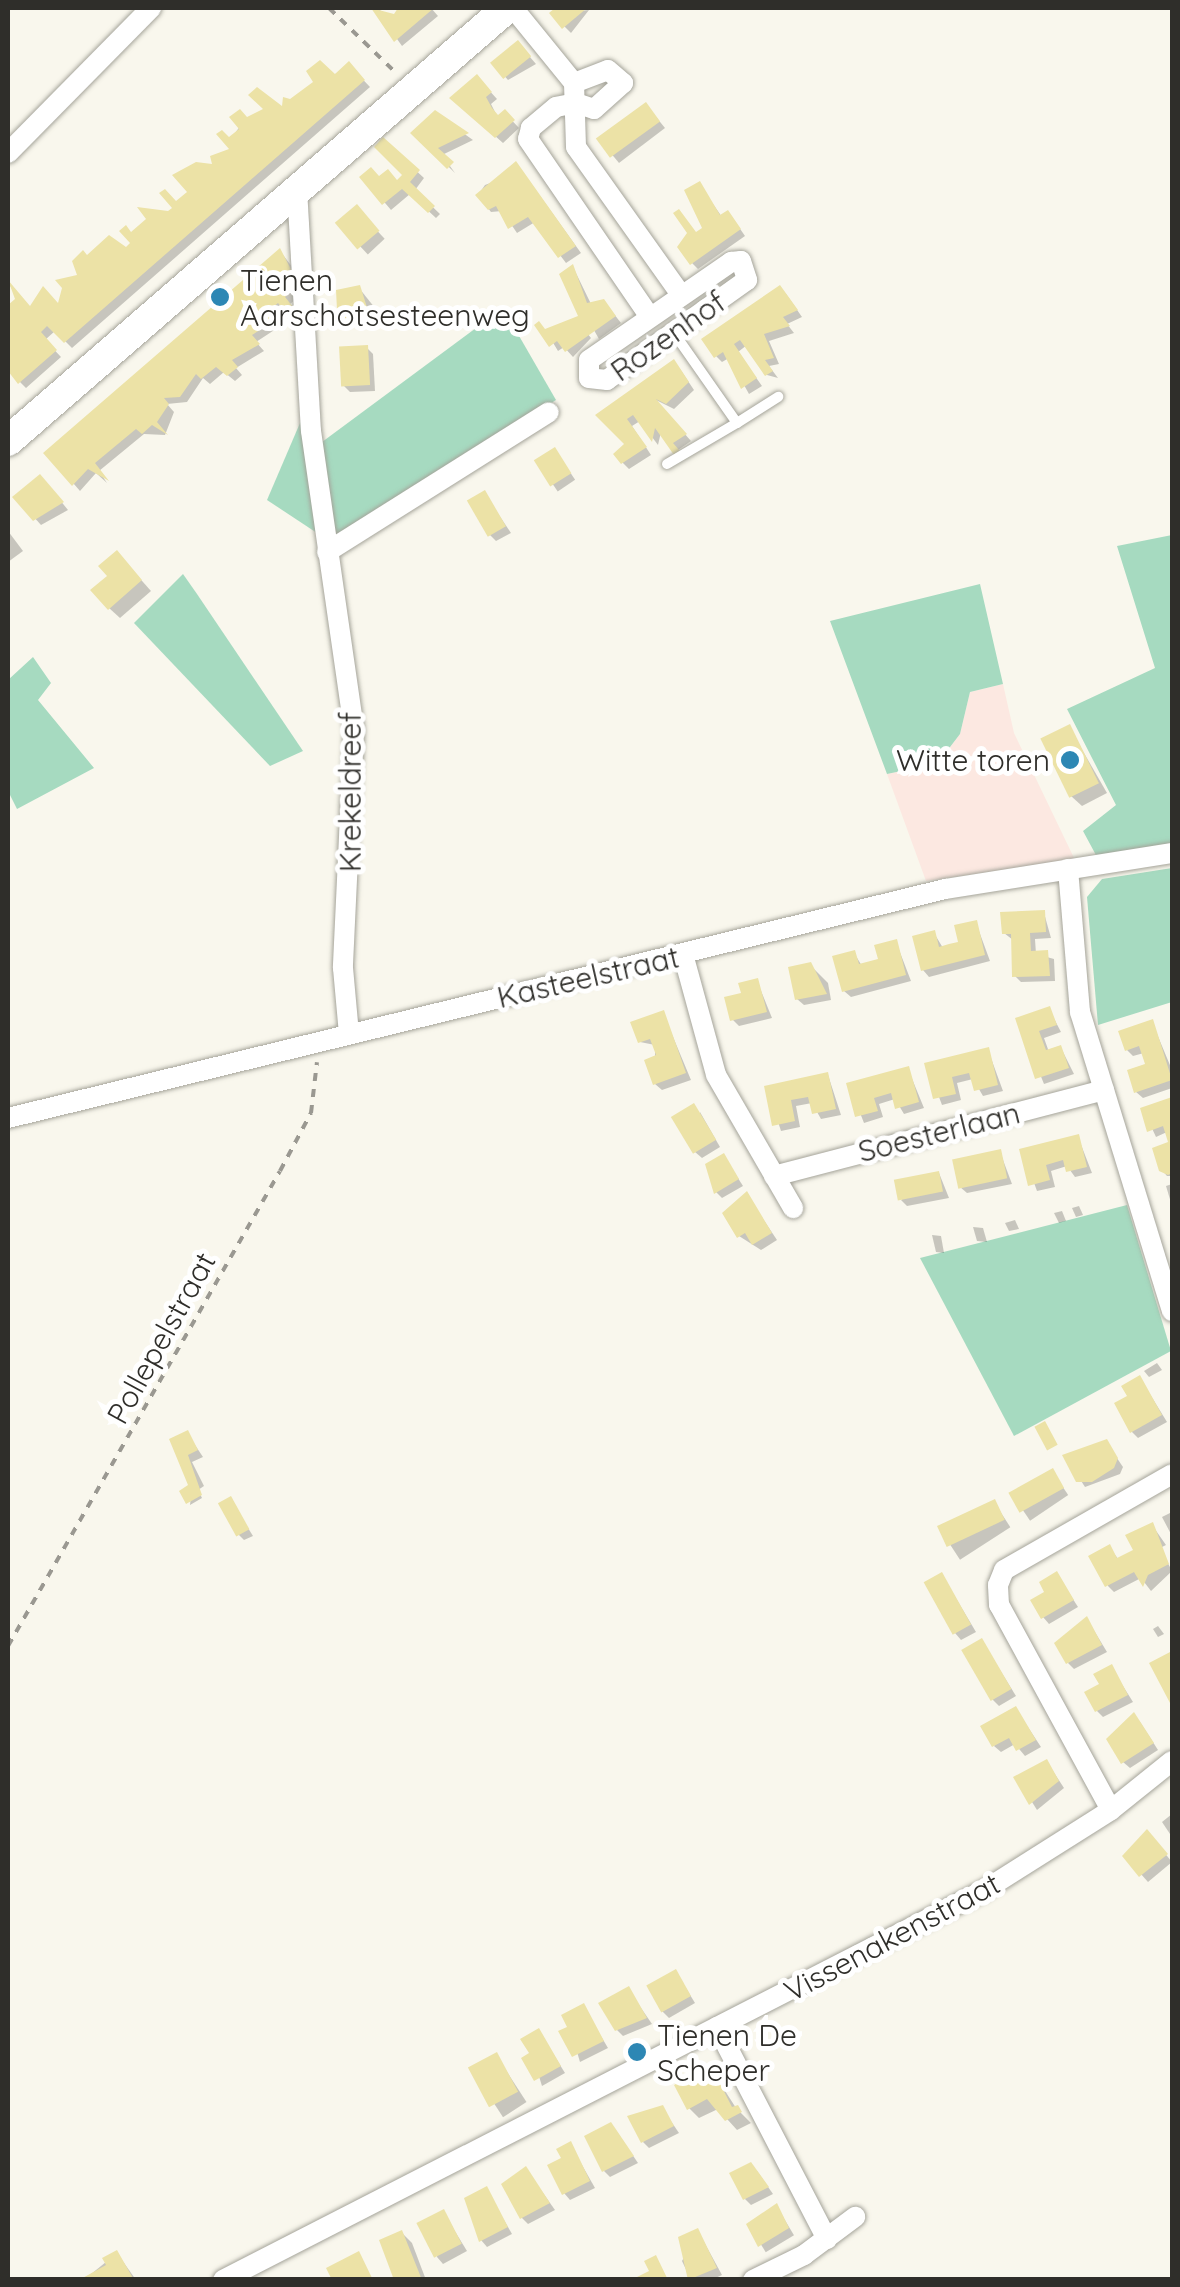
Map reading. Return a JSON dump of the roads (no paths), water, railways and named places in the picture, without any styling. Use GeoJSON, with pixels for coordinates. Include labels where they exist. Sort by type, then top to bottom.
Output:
{"type":"FeatureCollection","features":[{"type":"Feature","properties":{"kind":"main road"},"geometry":{"type":"LineString","coordinates":[[8,442],[510,8]]}},
{"type":"Feature","properties":{"kind":"street"},"geometry":{"type":"LineString","coordinates":[[8,153],[151,8]]}},
{"type":"Feature","properties":{"kind":"street"},"geometry":{"type":"LineString","coordinates":[[510,8],[575,93]]}},
{"type":"Feature","properties":{"kind":"street","name":"Rozenhof"},"geometry":{"type":"LineString","coordinates":[[575,93],[576,147],[682,295]]}},
{"type":"Feature","properties":{"kind":"street","name":"Rozenhof"},"geometry":{"type":"LineString","coordinates":[[575,93],[531,128],[528,139],[650,316]]}},
{"type":"Feature","properties":{"kind":"street","name":"Krekeldreef"},"geometry":{"type":"LineString","coordinates":[[296,190],[311,431],[354,732],[343,968],[348,1034]]}},
{"type":"Feature","properties":{"kind":"street","name":"Rozenhof"},"geometry":{"type":"LineString","coordinates":[[731,262],[747,266],[747,280],[674,333],[607,380],[589,378],[589,360],[682,295],[731,262]]}},
{"type":"Feature","properties":{"kind":"street"},"geometry":{"type":"LineString","coordinates":[[327,552],[549,412]]}},
{"type":"Feature","properties":{"kind":"street","name":"Kasteelstraat"},"geometry":{"type":"LineString","coordinates":[[8,1118],[945,888],[1172,853]]}},
{"type":"Feature","properties":{"kind":"street"},"geometry":{"type":"LineString","coordinates":[[1068,869],[1080,1012],[1172,1311]]}},
{"type":"Feature","properties":{"kind":"street"},"geometry":{"type":"LineString","coordinates":[[683,954],[716,1074],[792,1208]]}},
{"type":"Feature","properties":{"kind":"street","name":"Soesterlaan"},"geometry":{"type":"LineString","coordinates":[[774,1176],[1104,1090]]}},
{"type":"Feature","properties":{"kind":"street"},"geometry":{"type":"LineString","coordinates":[[1111,1810],[999,1605],[998,1585],[1004,1570],[1172,1474]]}},
{"type":"Feature","properties":{"kind":"street","name":"Vissenakenstraat"},"geometry":{"type":"LineString","coordinates":[[222,2280],[983,1891],[1111,1810],[1172,1762]]}},
{"type":"Feature","properties":{"kind":"street"},"geometry":{"type":"LineString","coordinates":[[718,2028],[826,2240]]}},
{"type":"Feature","properties":{"kind":"street"},"geometry":{"type":"LineString","coordinates":[[753,2280],[826,2240],[855,2217]]}},
{"type":"Feature","properties":{"kind":"lane"},"geometry":{"type":"LineString","coordinates":[[674,333],[737,423]]}},
{"type":"Feature","properties":{"kind":"lane"},"geometry":{"type":"LineString","coordinates":[[667,464],[778,397]]}},
{"type":"Feature","properties":{"kind":"place","name":"Tienen Aarschotsesteenweg"},"geometry":{"type":"Point","coordinates":[220,297]}},
{"type":"Feature","properties":{"kind":"place","name":"Witte toren"},"geometry":{"type":"Point","coordinates":[1070,760]}},
{"type":"Feature","properties":{"kind":"place","name":"Tienen De Scheper"},"geometry":{"type":"Point","coordinates":[637,2052]}}]}
